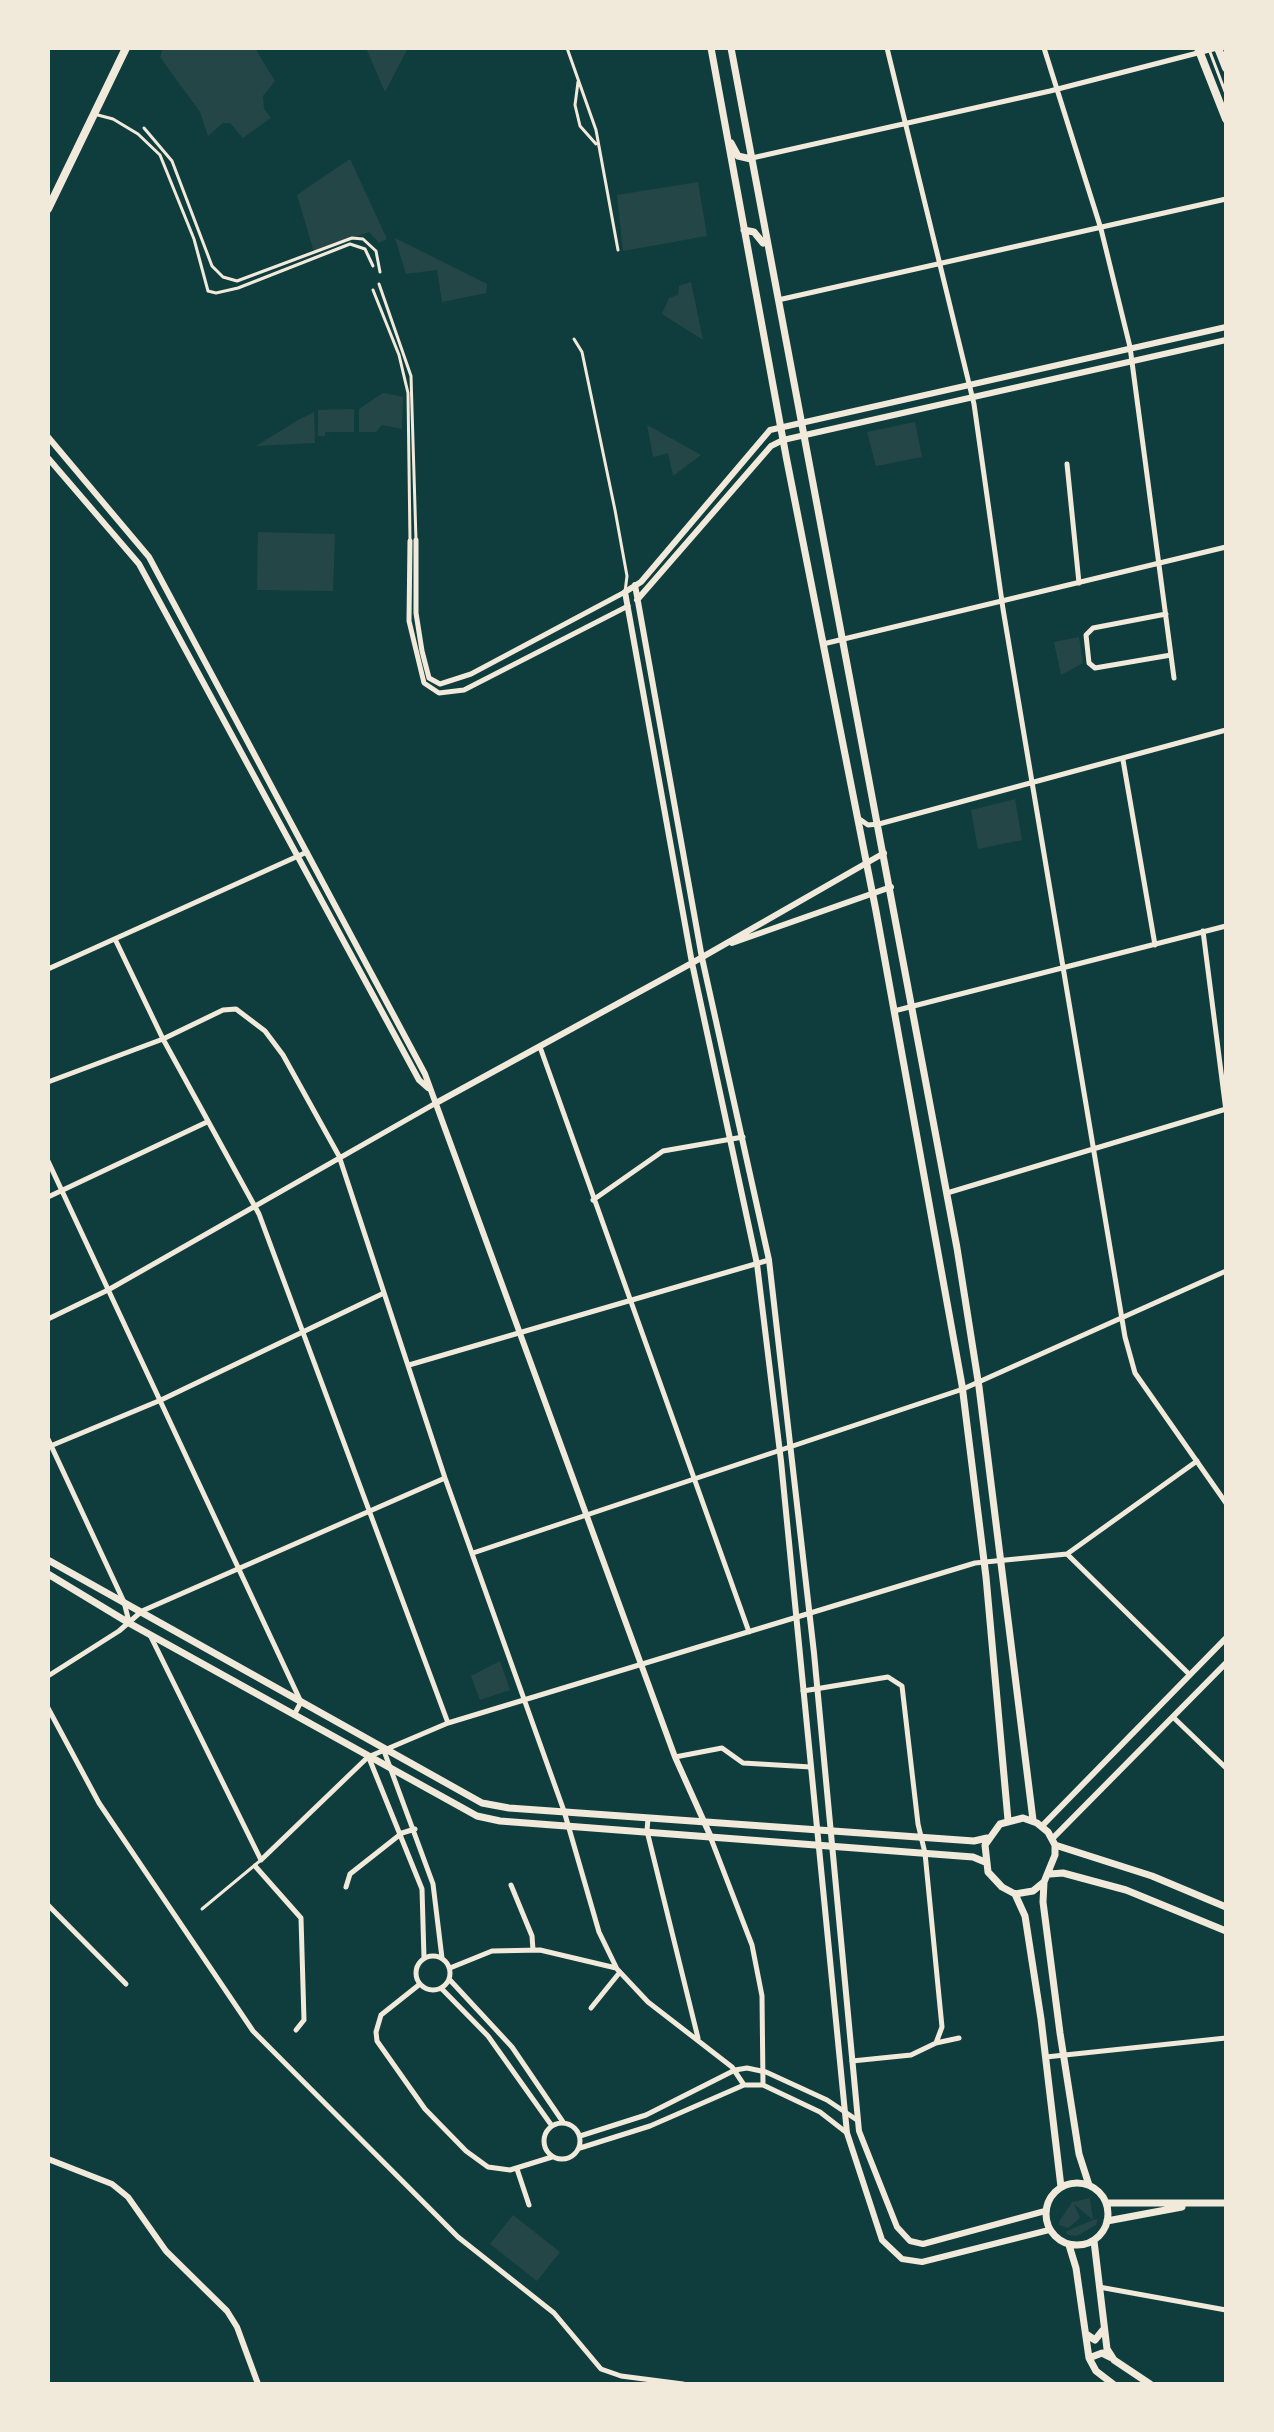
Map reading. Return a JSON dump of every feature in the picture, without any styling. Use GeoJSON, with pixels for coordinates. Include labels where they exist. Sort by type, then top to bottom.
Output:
{"type":"FeatureCollection","features":[{"type":"Feature","properties":{"kind":"main road"},"geometry":{"type":"LineString","coordinates":[[48,209],[126,48]]}},
{"type":"Feature","properties":{"kind":"main road"},"geometry":{"type":"LineString","coordinates":[[711,48],[783,440],[873,893],[963,1389],[984,1561],[1008,1820]]}},
{"type":"Feature","properties":{"kind":"main road"},"geometry":{"type":"LineString","coordinates":[[731,48],[947,1193],[978,1382],[1033,1820]]}},
{"type":"Feature","properties":{"kind":"main road"},"geometry":{"type":"LineString","coordinates":[[1209,49],[1226,68]]}},
{"type":"Feature","properties":{"kind":"main road"},"geometry":{"type":"LineString","coordinates":[[1209,49],[1226,119]]}},
{"type":"Feature","properties":{"kind":"main road"},"geometry":{"type":"LineString","coordinates":[[724,126],[738,156],[751,159]]}},
{"type":"Feature","properties":{"kind":"main road"},"geometry":{"type":"LineString","coordinates":[[744,230],[758,235],[768,253]]}},
{"type":"Feature","properties":{"kind":"main road"},"geometry":{"type":"LineString","coordinates":[[48,1560],[384,1751],[482,1803],[509,1808],[974,1841],[987,1838]]}},
{"type":"Feature","properties":{"kind":"main road"},"geometry":{"type":"LineString","coordinates":[[48,1574],[391,1771],[477,1816],[569,1827],[710,1835],[973,1857],[985,1862]]}},
{"type":"Feature","properties":{"kind":"main road"},"geometry":{"type":"LineString","coordinates":[[1061,2187],[1025,1916],[1015,1894],[993,1879],[985,1862],[987,1838],[1008,1820],[1033,1820],[1054,1842],[1152,1876],[1226,1907]]}},
{"type":"Feature","properties":{"kind":"main road"},"geometry":{"type":"LineString","coordinates":[[1015,1894],[1033,1891],[1050,1874],[1054,1842]]}},
{"type":"Feature","properties":{"kind":"main road"},"geometry":{"type":"LineString","coordinates":[[1050,1874],[1079,1876],[1137,1893],[1226,1931]]}},
{"type":"Feature","properties":{"kind":"main road"},"geometry":{"type":"LineString","coordinates":[[1044,1882],[1043,1902],[1079,2154],[1089,2185],[1106,2203],[1107,2221],[1094,2241],[1103,2330],[1112,2358]]}},
{"type":"Feature","properties":{"kind":"main road"},"geometry":{"type":"LineString","coordinates":[[1089,2185],[1078,2183],[1061,2187],[1053,2194],[1045,2211],[1049,2230],[1069,2245],[1089,2358],[1096,2371],[1113,2384]]}},
{"type":"Feature","properties":{"kind":"main road"},"geometry":{"type":"LineString","coordinates":[[1106,2203],[1226,2203]]}},
{"type":"Feature","properties":{"kind":"main road"},"geometry":{"type":"LineString","coordinates":[[1107,2221],[1188,2205]]}},
{"type":"Feature","properties":{"kind":"main road"},"geometry":{"type":"LineString","coordinates":[[1069,2245],[1094,2241]]}},
{"type":"Feature","properties":{"kind":"main road"},"geometry":{"type":"LineString","coordinates":[[1086,2334],[1095,2340],[1103,2330]]}},
{"type":"Feature","properties":{"kind":"main road"},"geometry":{"type":"LineString","coordinates":[[1089,2358],[1102,2353],[1150,2384]]}},
{"type":"Feature","properties":{"kind":"street"},"geometry":{"type":"LineString","coordinates":[[887,48],[970,384],[1031,782],[1121,1321],[1135,1373],[1226,1503]]}},
{"type":"Feature","properties":{"kind":"street"},"geometry":{"type":"LineString","coordinates":[[1044,48],[1101,229],[1130,347],[1161,561],[1174,678]]}},
{"type":"Feature","properties":{"kind":"street"},"geometry":{"type":"LineString","coordinates":[[751,159],[1058,90],[1209,49]]}},
{"type":"Feature","properties":{"kind":"street"},"geometry":{"type":"LineString","coordinates":[[777,300],[1226,199]]}},
{"type":"Feature","properties":{"kind":"street"},"geometry":{"type":"LineString","coordinates":[[413,540],[416,613],[422,651],[429,678],[440,684],[471,674],[635,585],[770,430],[1226,327]]}},
{"type":"Feature","properties":{"kind":"street"},"geometry":{"type":"LineString","coordinates":[[413,550],[409,621],[424,683],[439,693],[464,690],[637,600],[771,446],[783,440],[1226,340]]}},
{"type":"Feature","properties":{"kind":"street"},"geometry":{"type":"LineString","coordinates":[[48,437],[149,557],[425,1074],[522,1331],[675,1757],[710,1835],[752,1945],[762,1996],[766,2072],[763,2085]]}},
{"type":"Feature","properties":{"kind":"street"},"geometry":{"type":"LineString","coordinates":[[48,458],[139,564],[419,1080],[428,1088]]}},
{"type":"Feature","properties":{"kind":"street"},"geometry":{"type":"LineString","coordinates":[[1067,464],[1079,583]]}},
{"type":"Feature","properties":{"kind":"street"},"geometry":{"type":"LineString","coordinates":[[823,644],[1226,547]]}},
{"type":"Feature","properties":{"kind":"street"},"geometry":{"type":"LineString","coordinates":[[635,585],[702,958],[769,1260],[793,1446],[818,1689],[857,2120],[897,2227],[910,2241],[923,2244],[1045,2211]]}},
{"type":"Feature","properties":{"kind":"street"},"geometry":{"type":"LineString","coordinates":[[625,592],[692,963],[757,1264],[780,1451],[847,2133],[882,2240],[894,2255],[922,2262],[1049,2230]]}},
{"type":"Feature","properties":{"kind":"street"},"geometry":{"type":"LineString","coordinates":[[1166,614],[1093,628],[1086,635],[1089,663],[1095,668],[1171,655]]}},
{"type":"Feature","properties":{"kind":"street"},"geometry":{"type":"LineString","coordinates":[[439,693],[440,684]]}},
{"type":"Feature","properties":{"kind":"street"},"geometry":{"type":"LineString","coordinates":[[857,818],[868,825],[879,824],[1226,730]]}},
{"type":"Feature","properties":{"kind":"street"},"geometry":{"type":"LineString","coordinates":[[1123,760],[1155,945]]}},
{"type":"Feature","properties":{"kind":"street"},"geometry":{"type":"LineString","coordinates":[[48,969],[308,852]]}},
{"type":"Feature","properties":{"kind":"street"},"geometry":{"type":"LineString","coordinates":[[48,1319],[108,1290],[339,1156],[702,958],[884,853]]}},
{"type":"Feature","properties":{"kind":"street"},"geometry":{"type":"LineString","coordinates":[[717,948],[891,887]]}},
{"type":"Feature","properties":{"kind":"street"},"geometry":{"type":"LineString","coordinates":[[894,1011],[1226,926]]}},
{"type":"Feature","properties":{"kind":"street"},"geometry":{"type":"LineString","coordinates":[[947,1193],[1226,1110],[1203,931]]}},
{"type":"Feature","properties":{"kind":"street"},"geometry":{"type":"LineString","coordinates":[[115,939],[163,1039],[255,1207],[448,1723]]}},
{"type":"Feature","properties":{"kind":"street"},"geometry":{"type":"LineString","coordinates":[[48,1082],[163,1039],[223,1010],[236,1009],[265,1031],[283,1055],[339,1156],[445,1478],[564,1811],[599,1932],[618,1970],[648,2002],[735,2070],[744,2085]]}},
{"type":"Feature","properties":{"kind":"street"},"geometry":{"type":"LineString","coordinates":[[540,1047],[749,1632]]}},
{"type":"Feature","properties":{"kind":"street"},"geometry":{"type":"LineString","coordinates":[[48,1197],[207,1122]]}},
{"type":"Feature","properties":{"kind":"street"},"geometry":{"type":"LineString","coordinates":[[593,1200],[663,1151],[743,1137]]}},
{"type":"Feature","properties":{"kind":"street"},"geometry":{"type":"LineString","coordinates":[[48,1161],[301,1702],[294,1715]]}},
{"type":"Feature","properties":{"kind":"street"},"geometry":{"type":"LineString","coordinates":[[409,1365],[769,1260]]}},
{"type":"Feature","properties":{"kind":"street"},"geometry":{"type":"LineString","coordinates":[[473,1553],[963,1389],[1121,1321],[1226,1271]]}},
{"type":"Feature","properties":{"kind":"street"},"geometry":{"type":"LineString","coordinates":[[50,1446],[161,1400],[384,1293]]}},
{"type":"Feature","properties":{"kind":"street"},"geometry":{"type":"LineString","coordinates":[[48,1439],[125,1604],[129,1623]]}},
{"type":"Feature","properties":{"kind":"street"},"geometry":{"type":"LineString","coordinates":[[150,1634],[261,1860],[368,1757],[448,1723],[525,1698],[984,1561],[1067,1554],[1197,1461]]}},
{"type":"Feature","properties":{"kind":"street"},"geometry":{"type":"LineString","coordinates":[[48,1676],[129,1623],[139,1612],[445,1478]]}},
{"type":"Feature","properties":{"kind":"street"},"geometry":{"type":"LineString","coordinates":[[1067,1554],[1190,1675]]}},
{"type":"Feature","properties":{"kind":"street"},"geometry":{"type":"LineString","coordinates":[[1042,1826],[1226,1638]]}},
{"type":"Feature","properties":{"kind":"street"},"geometry":{"type":"LineString","coordinates":[[1054,1842],[1226,1663]]}},
{"type":"Feature","properties":{"kind":"street"},"geometry":{"type":"LineString","coordinates":[[803,1691],[888,1677],[902,1686],[920,1836],[925,1853],[942,2027],[936,2043]]}},
{"type":"Feature","properties":{"kind":"street"},"geometry":{"type":"LineString","coordinates":[[48,1708],[99,1803],[253,2031],[458,2237],[554,2313],[601,2369],[621,2376],[683,2384]]}},
{"type":"Feature","properties":{"kind":"street"},"geometry":{"type":"LineString","coordinates":[[1173,1717],[1226,1768]]}},
{"type":"Feature","properties":{"kind":"street"},"geometry":{"type":"LineString","coordinates":[[675,1757],[722,1748],[743,1763],[811,1767]]}},
{"type":"Feature","properties":{"kind":"street"},"geometry":{"type":"LineString","coordinates":[[368,1757],[402,1833],[422,1889],[424,1958],[416,1970],[420,1984],[430,1990],[441,1988],[449,1979],[450,1968],[442,1958],[433,1884],[384,1751]]}},
{"type":"Feature","properties":{"kind":"street"},"geometry":{"type":"LineString","coordinates":[[648,1817],[647,1831],[699,2040]]}},
{"type":"Feature","properties":{"kind":"street"},"geometry":{"type":"LineString","coordinates":[[346,1887],[350,1874],[402,1833],[415,1829]]}},
{"type":"Feature","properties":{"kind":"street"},"geometry":{"type":"LineString","coordinates":[[255,1866],[301,1918],[304,2020],[296,2030]]}},
{"type":"Feature","properties":{"kind":"street"},"geometry":{"type":"LineString","coordinates":[[511,1885],[532,1936],[533,1950]]}},
{"type":"Feature","properties":{"kind":"street"},"geometry":{"type":"LineString","coordinates":[[48,1905],[126,1984]]}},
{"type":"Feature","properties":{"kind":"street"},"geometry":{"type":"LineString","coordinates":[[450,1968],[492,1951],[533,1950],[618,1970]]}},
{"type":"Feature","properties":{"kind":"street"},"geometry":{"type":"LineString","coordinates":[[424,1958],[442,1958]]}},
{"type":"Feature","properties":{"kind":"street"},"geometry":{"type":"LineString","coordinates":[[591,2008],[618,1970]]}},
{"type":"Feature","properties":{"kind":"street"},"geometry":{"type":"LineString","coordinates":[[449,1979],[512,2047],[563,2122],[574,2126],[580,2136],[580,2148]]}},
{"type":"Feature","properties":{"kind":"street"},"geometry":{"type":"LineString","coordinates":[[420,1984],[381,2015],[377,2041],[425,2109],[466,2151],[498,2170],[517,2169],[552,2157],[568,2159],[580,2148],[650,2126],[744,2085],[763,2085],[820,2112],[847,2133]]}},
{"type":"Feature","properties":{"kind":"street"},"geometry":{"type":"LineString","coordinates":[[441,1988],[488,2036],[552,2126]]}},
{"type":"Feature","properties":{"kind":"street"},"geometry":{"type":"LineString","coordinates":[[852,2061],[911,2055],[936,2043],[959,2038]]}},
{"type":"Feature","properties":{"kind":"street"},"geometry":{"type":"LineString","coordinates":[[1046,2057],[1226,2038]]}},
{"type":"Feature","properties":{"kind":"street"},"geometry":{"type":"LineString","coordinates":[[580,2136],[646,2115],[735,2070],[747,2068],[766,2072],[827,2100],[857,2120]]}},
{"type":"Feature","properties":{"kind":"street"},"geometry":{"type":"LineString","coordinates":[[820,2112],[827,2100]]}},
{"type":"Feature","properties":{"kind":"street"},"geometry":{"type":"LineString","coordinates":[[552,2157],[544,2141],[552,2126],[563,2122]]}},
{"type":"Feature","properties":{"kind":"street"},"geometry":{"type":"LineString","coordinates":[[48,2159],[112,2184],[128,2197],[166,2251],[227,2311],[237,2327],[258,2384]]}},
{"type":"Feature","properties":{"kind":"street"},"geometry":{"type":"LineString","coordinates":[[517,2169],[529,2205]]}},
{"type":"Feature","properties":{"kind":"street"},"geometry":{"type":"LineString","coordinates":[[1098,2287],[1226,2310]]}},
{"type":"Feature","properties":{"kind":"lane"},"geometry":{"type":"LineString","coordinates":[[567,48],[596,130],[618,250]]}},
{"type":"Feature","properties":{"kind":"lane"},"geometry":{"type":"LineString","coordinates":[[1209,49],[1226,94]]}},
{"type":"Feature","properties":{"kind":"lane"},"geometry":{"type":"LineString","coordinates":[[578,78],[575,105],[580,126],[597,146]]}},
{"type":"Feature","properties":{"kind":"lane"},"geometry":{"type":"LineString","coordinates":[[94,114],[125,126],[160,155],[194,239],[208,291],[216,293],[238,288],[350,244],[365,249],[373,266]]}},
{"type":"Feature","properties":{"kind":"lane"},"geometry":{"type":"LineString","coordinates":[[144,128],[172,161],[212,266],[223,277],[237,281],[352,238],[363,239],[376,251],[380,272]]}},
{"type":"Feature","properties":{"kind":"lane"},"geometry":{"type":"LineString","coordinates":[[379,284],[411,376],[413,540]]}},
{"type":"Feature","properties":{"kind":"lane"},"geometry":{"type":"LineString","coordinates":[[373,290],[399,355],[408,393],[413,540]]}},
{"type":"Feature","properties":{"kind":"lane"},"geometry":{"type":"LineString","coordinates":[[574,339],[582,352],[627,576],[625,592]]}},
{"type":"Feature","properties":{"kind":"lane"},"geometry":{"type":"LineString","coordinates":[[627,576],[635,585]]}},
{"type":"Feature","properties":{"kind":"lane"},"geometry":{"type":"LineString","coordinates":[[202,1909],[261,1860]]}},
{"type":"Feature","properties":{"kind":"shaded area"},"geometry":{"type":"Polygon","coordinates":[[[163,48],[255,48],[275,81],[263,96],[264,109],[271,118],[243,138],[230,123],[223,123],[208,136],[200,112],[160,57],[163,48]]]}},
{"type":"Feature","properties":{"kind":"shaded area"},"geometry":{"type":"Polygon","coordinates":[[[366,48],[408,48],[385,92],[366,48]]]}},
{"type":"Feature","properties":{"kind":"shaded area"},"geometry":{"type":"Polygon","coordinates":[[[350,159],[387,239],[379,243],[369,232],[314,252],[297,195],[350,159]]]}},
{"type":"Feature","properties":{"kind":"shaded area"},"geometry":{"type":"Polygon","coordinates":[[[698,182],[707,236],[623,251],[617,195],[698,182]]]}},
{"type":"Feature","properties":{"kind":"shaded area"},"geometry":{"type":"Polygon","coordinates":[[[395,238],[487,284],[486,293],[442,302],[437,270],[406,274],[395,238]]]}},
{"type":"Feature","properties":{"kind":"shaded area"},"geometry":{"type":"Polygon","coordinates":[[[691,282],[703,340],[662,314],[669,298],[678,295],[679,286],[691,282]]]}},
{"type":"Feature","properties":{"kind":"shaded area"},"geometry":{"type":"Polygon","coordinates":[[[383,393],[403,397],[402,429],[382,425],[376,432],[359,432],[359,409],[383,393]]]}},
{"type":"Feature","properties":{"kind":"shaded area"},"geometry":{"type":"Polygon","coordinates":[[[354,409],[354,432],[325,432],[325,436],[318,436],[318,410],[354,409]]]}},
{"type":"Feature","properties":{"kind":"shaded area"},"geometry":{"type":"Polygon","coordinates":[[[314,412],[315,443],[256,446],[298,420],[314,412]]]}},
{"type":"Feature","properties":{"kind":"shaded area"},"geometry":{"type":"Polygon","coordinates":[[[915,422],[922,457],[876,466],[867,432],[915,422]]]}},
{"type":"Feature","properties":{"kind":"shaded area"},"geometry":{"type":"Polygon","coordinates":[[[647,425],[701,455],[673,476],[668,453],[653,457],[647,425]]]}},
{"type":"Feature","properties":{"kind":"shaded area"},"geometry":{"type":"Polygon","coordinates":[[[258,532],[335,534],[333,591],[257,590],[258,532]]]}},
{"type":"Feature","properties":{"kind":"shaded area"},"geometry":{"type":"Polygon","coordinates":[[[1079,637],[1083,663],[1061,675],[1054,642],[1079,637]]]}},
{"type":"Feature","properties":{"kind":"shaded area"},"geometry":{"type":"Polygon","coordinates":[[[1015,799],[1022,840],[978,849],[971,810],[1015,799]]]}},
{"type":"Feature","properties":{"kind":"shaded area"},"geometry":{"type":"Polygon","coordinates":[[[500,1661],[510,1690],[480,1700],[471,1676],[500,1661]]]}},
{"type":"Feature","properties":{"kind":"shaded area"},"geometry":{"type":"Polygon","coordinates":[[[1090,2198],[1093,2220],[1074,2204],[1080,2218],[1068,2228],[1059,2225],[1072,2202],[1090,2198]]]}},
{"type":"Feature","properties":{"kind":"shaded area"},"geometry":{"type":"Polygon","coordinates":[[[513,2215],[560,2252],[537,2281],[490,2244],[513,2215]]]}},
{"type":"Feature","properties":{"kind":"shaded area"},"geometry":{"type":"Polygon","coordinates":[[[1098,2219],[1096,2225],[1077,2236],[1065,2232],[1098,2219]]]}}]}
